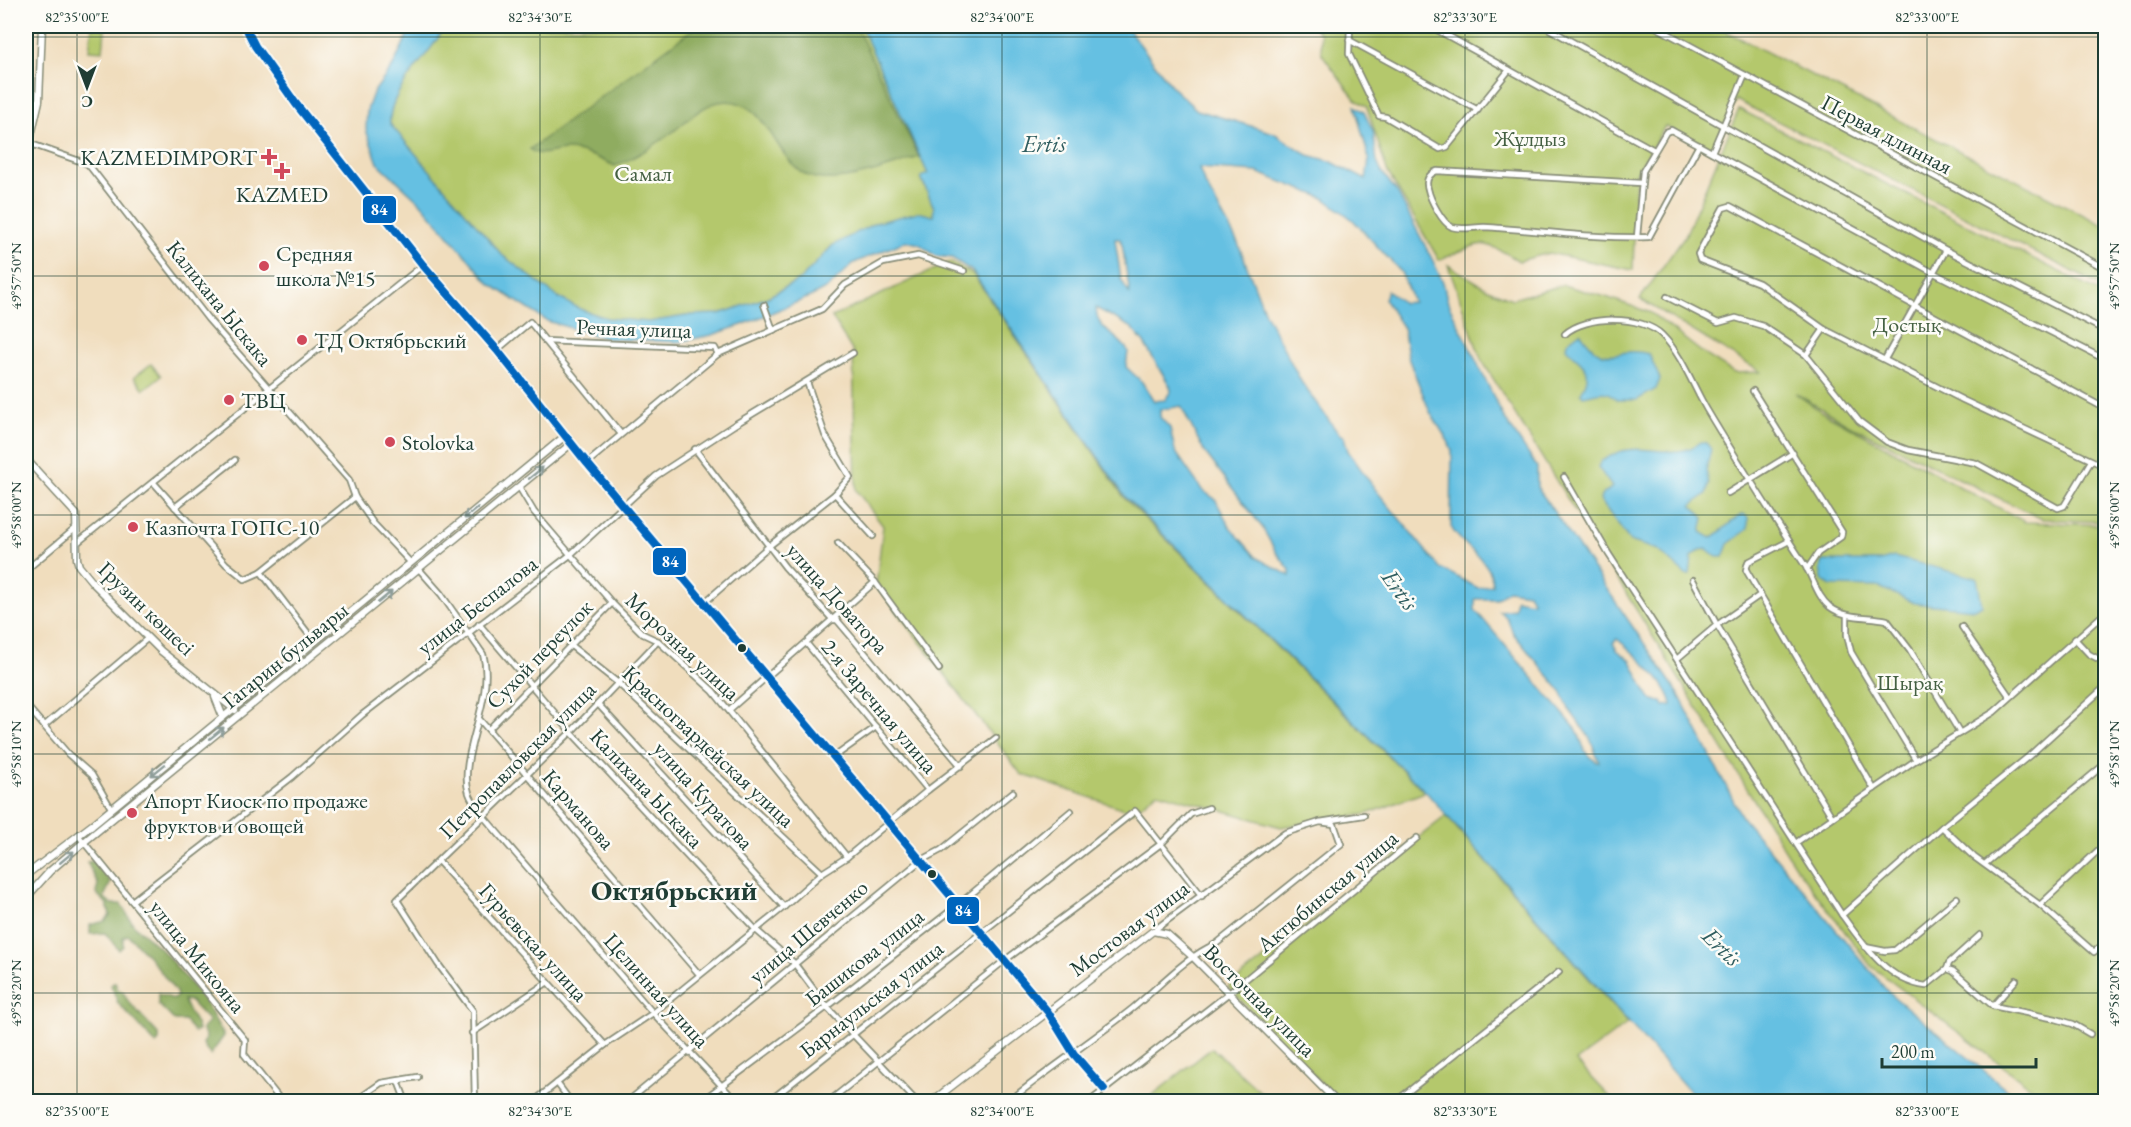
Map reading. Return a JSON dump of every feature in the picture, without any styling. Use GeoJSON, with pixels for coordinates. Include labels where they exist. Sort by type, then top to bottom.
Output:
{"type":"FeatureCollection","features":[{"type":"Feature","properties":{"kind":"main road"},"geometry":{"type":"LineString","coordinates":[[26,157],[31,144],[39,101],[42,26]]}},
{"type":"Feature","properties":{"kind":"main road"},"geometry":{"type":"LineString","coordinates":[[245,26],[255,46],[296,104],[423,266],[497,350],[587,463],[624,504],[980,934],[1048,1012]]}},
{"type":"Feature","properties":{"kind":"main road","name":"Гагарин бульвары"},"geometry":{"type":"LineString","coordinates":[[26,875],[233,709],[565,436]]}},
{"type":"Feature","properties":{"kind":"main road","name":"Гагарин бульвары"},"geometry":{"type":"LineString","coordinates":[[26,898],[50,871],[84,842],[572,444]]}},
{"type":"Feature","properties":{"kind":"main road","name":"Грузин көшесі"},"geometry":{"type":"LineString","coordinates":[[26,459],[76,514],[79,566],[148,638],[239,714]]}},
{"type":"Feature","properties":{"kind":"main road"},"geometry":{"type":"LineString","coordinates":[[411,563],[419,569]]}},
{"type":"Feature","properties":{"kind":"main road"},"geometry":{"type":"LineString","coordinates":[[212,692],[222,707],[223,717]]}},
{"type":"Feature","properties":{"kind":"main road","name":"Восточная улица"},"geometry":{"type":"LineString","coordinates":[[1153,931],[1167,934],[1194,958],[1337,1101]]}},
{"type":"Feature","properties":{"kind":"main road","name":"Мостовая улица"},"geometry":{"type":"LineString","coordinates":[[931,1101],[1153,931]]}},
{"type":"Feature","properties":{"kind":"street"},"geometry":{"type":"LineString","coordinates":[[1350,26],[1348,54],[1379,116],[1386,117],[1444,148],[1509,70]]}},
{"type":"Feature","properties":{"kind":"street"},"geometry":{"type":"LineString","coordinates":[[1430,26],[1654,150]]}},
{"type":"Feature","properties":{"kind":"street"},"geometry":{"type":"LineString","coordinates":[[1544,26],[1946,250],[2106,332]]}},
{"type":"Feature","properties":{"kind":"street","name":"Первая длинная"},"geometry":{"type":"LineString","coordinates":[[1654,26],[2106,269]]}},
{"type":"Feature","properties":{"kind":"street"},"geometry":{"type":"LineString","coordinates":[[1348,40],[1478,110]]}},
{"type":"Feature","properties":{"kind":"street"},"geometry":{"type":"LineString","coordinates":[[1712,152],[1745,75]]}},
{"type":"Feature","properties":{"kind":"street"},"geometry":{"type":"LineString","coordinates":[[1637,237],[1643,171],[1654,150],[1666,132],[1671,129],[1934,273],[2106,360]]}},
{"type":"Feature","properties":{"kind":"street","name":"Калихана Ыскака"},"geometry":{"type":"LineString","coordinates":[[31,144],[88,164],[208,319],[269,391],[350,480],[355,497],[374,523],[411,563]]}},
{"type":"Feature","properties":{"kind":"street"},"geometry":{"type":"LineString","coordinates":[[1641,183],[1437,171],[1427,180],[1427,188],[1436,207],[1449,226],[1454,228],[1649,237],[1699,145]]}},
{"type":"Feature","properties":{"kind":"street"},"geometry":{"type":"LineString","coordinates":[[2106,409],[1730,206],[1723,208],[1698,254],[1700,260],[1759,283],[1824,329],[1963,400],[2106,467]]}},
{"type":"Feature","properties":{"kind":"street"},"geometry":{"type":"LineString","coordinates":[[1885,359],[1946,250]]}},
{"type":"Feature","properties":{"kind":"street"},"geometry":{"type":"LineString","coordinates":[[587,463],[718,354],[822,309],[845,285],[884,263],[918,256],[964,271]]}},
{"type":"Feature","properties":{"kind":"street"},"geometry":{"type":"LineString","coordinates":[[77,543],[423,266]]}},
{"type":"Feature","properties":{"kind":"street"},"geometry":{"type":"LineString","coordinates":[[1666,297],[1718,323],[1736,318],[1763,326],[1806,355],[1859,421],[1887,442],[1908,450],[1976,463],[2058,508],[2064,506],[2091,461]]}},
{"type":"Feature","properties":{"kind":"street"},"geometry":{"type":"LineString","coordinates":[[764,305],[774,330]]}},
{"type":"Feature","properties":{"kind":"street"},"geometry":{"type":"LineString","coordinates":[[1565,334],[1574,326],[1614,320],[1637,321],[1662,335],[1749,480],[1807,569],[1823,600],[1830,608],[1847,615],[1887,620],[1910,651],[1960,733]]}},
{"type":"Feature","properties":{"kind":"street","name":"Речная улица"},"geometry":{"type":"LineString","coordinates":[[497,350],[530,322],[621,434]]}},
{"type":"Feature","properties":{"kind":"street"},"geometry":{"type":"LineString","coordinates":[[1806,355],[1824,329]]}},
{"type":"Feature","properties":{"kind":"street","name":"Речная улица"},"geometry":{"type":"LineString","coordinates":[[545,341],[715,348],[718,354]]}},
{"type":"Feature","properties":{"kind":"street","name":"улица Беспалова"},"geometry":{"type":"LineString","coordinates":[[132,901],[292,777],[362,715],[570,555],[656,476],[695,449],[853,353]]}},
{"type":"Feature","properties":{"kind":"street"},"geometry":{"type":"LineString","coordinates":[[705,602],[769,546],[835,494],[850,477],[825,435],[807,382]]}},
{"type":"Feature","properties":{"kind":"street"},"geometry":{"type":"LineString","coordinates":[[1753,391],[1842,532],[1841,537],[1818,553],[1807,569]]}},
{"type":"Feature","properties":{"kind":"street","name":"улица Доватора"},"geometry":{"type":"LineString","coordinates":[[695,449],[811,598],[833,620],[837,620],[960,766]]}},
{"type":"Feature","properties":{"kind":"street"},"geometry":{"type":"LineString","coordinates":[[1728,493],[1793,453]]}},
{"type":"Feature","properties":{"kind":"street"},"geometry":{"type":"LineString","coordinates":[[175,507],[235,460]]}},
{"type":"Feature","properties":{"kind":"street"},"geometry":{"type":"LineString","coordinates":[[1564,477],[1608,553],[1865,947],[1892,973],[1918,986],[1926,986],[1947,969],[1949,963],[1980,935]]}},
{"type":"Feature","properties":{"kind":"street"},"geometry":{"type":"LineString","coordinates":[[154,483],[226,564],[245,579],[261,572],[355,497]]}},
{"type":"Feature","properties":{"kind":"street","name":"Морозная улица"},"geometry":{"type":"LineString","coordinates":[[519,487],[534,512],[612,603],[643,634],[658,641],[713,691],[847,857]]}},
{"type":"Feature","properties":{"kind":"street"},"geometry":{"type":"LineString","coordinates":[[835,494],[873,536]]}},
{"type":"Feature","properties":{"kind":"street"},"geometry":{"type":"LineString","coordinates":[[26,570],[76,528]]}},
{"type":"Feature","properties":{"kind":"street"},"geometry":{"type":"LineString","coordinates":[[1789,541],[1745,565],[1760,595],[1874,789]]}},
{"type":"Feature","properties":{"kind":"street"},"geometry":{"type":"LineString","coordinates":[[838,543],[875,582],[939,669]]}},
{"type":"Feature","properties":{"kind":"street","name":"Целинная улица"},"geometry":{"type":"LineString","coordinates":[[419,569],[441,594],[483,654],[486,664],[480,720],[466,772],[470,795],[484,818],[653,1013],[737,1101]]}},
{"type":"Feature","properties":{"kind":"street"},"geometry":{"type":"LineString","coordinates":[[261,572],[314,641]]}},
{"type":"Feature","properties":{"kind":"street"},"geometry":{"type":"LineString","coordinates":[[1693,579],[1717,625],[1832,817]]}},
{"type":"Feature","properties":{"kind":"street"},"geometry":{"type":"LineString","coordinates":[[729,710],[875,582]]}},
{"type":"Feature","properties":{"kind":"street"},"geometry":{"type":"LineString","coordinates":[[1678,658],[1717,625],[1760,595]]}},
{"type":"Feature","properties":{"kind":"street","name":"Сухой переулок"},"geometry":{"type":"LineString","coordinates":[[489,729],[612,603]]}},
{"type":"Feature","properties":{"kind":"street"},"geometry":{"type":"LineString","coordinates":[[1797,842],[1916,760],[1994,712],[2106,612]]}},
{"type":"Feature","properties":{"kind":"street"},"geometry":{"type":"LineString","coordinates":[[1847,615],[1847,635],[1851,652],[1916,760]]}},
{"type":"Feature","properties":{"kind":"street","name":"Калихана Ыскака"},"geometry":{"type":"LineString","coordinates":[[479,624],[571,732],[756,930],[794,963],[827,1007],[917,1101]]}},
{"type":"Feature","properties":{"kind":"street"},"geometry":{"type":"LineString","coordinates":[[1962,627],[2010,697]]}},
{"type":"Feature","properties":{"kind":"street"},"geometry":{"type":"LineString","coordinates":[[44,726],[148,638]]}},
{"type":"Feature","properties":{"kind":"street"},"geometry":{"type":"LineString","coordinates":[[2075,639],[2089,654],[2106,663]]}},
{"type":"Feature","properties":{"kind":"street","name":"Петропавловская улица"},"geometry":{"type":"LineString","coordinates":[[472,1032],[472,1011],[467,1002],[438,964],[397,900],[439,862],[571,732],[658,641]]}},
{"type":"Feature","properties":{"kind":"street","name":"2-я Заречная улица"},"geometry":{"type":"LineString","coordinates":[[807,644],[928,790]]}},
{"type":"Feature","properties":{"kind":"street","name":"Красногвардейская улица"},"geometry":{"type":"LineString","coordinates":[[570,645],[618,683],[822,873]]}},
{"type":"Feature","properties":{"kind":"street"},"geometry":{"type":"LineString","coordinates":[[1842,915],[1942,827],[2029,756],[2106,686]]}},
{"type":"Feature","properties":{"kind":"street","name":"улица Куратова"},"geometry":{"type":"LineString","coordinates":[[598,704],[784,907]]}},
{"type":"Feature","properties":{"kind":"street"},"geometry":{"type":"LineString","coordinates":[[26,705],[78,765],[92,775],[111,808]]}},
{"type":"Feature","properties":{"kind":"street","name":"Карманова"},"geometry":{"type":"LineString","coordinates":[[480,720],[699,974]]}},
{"type":"Feature","properties":{"kind":"street"},"geometry":{"type":"LineString","coordinates":[[834,757],[876,727]]}},
{"type":"Feature","properties":{"kind":"street"},"geometry":{"type":"LineString","coordinates":[[533,1101],[605,1045],[653,1013],[784,907],[822,873],[847,857],[928,790],[996,738]]}},
{"type":"Feature","properties":{"kind":"street"},"geometry":{"type":"LineString","coordinates":[[1986,863],[2106,763]]}},
{"type":"Feature","properties":{"kind":"street","name":"улица Шевченко"},"geometry":{"type":"LineString","coordinates":[[627,1101],[920,861],[941,850],[1013,792]]}},
{"type":"Feature","properties":{"kind":"street"},"geometry":{"type":"LineString","coordinates":[[828,1101],[879,1063],[1004,961],[1162,843],[1191,814],[1209,808]]}},
{"type":"Feature","properties":{"kind":"street","name":"Башикова улица"},"geometry":{"type":"LineString","coordinates":[[700,1101],[827,1007],[958,905],[1071,811]]}},
{"type":"Feature","properties":{"kind":"street","name":"Барнаульская улица"},"geometry":{"type":"LineString","coordinates":[[768,1101],[1135,811],[1162,843]]}},
{"type":"Feature","properties":{"kind":"street","name":"Мостовая улица"},"geometry":{"type":"LineString","coordinates":[[1153,931],[1284,833],[1320,822],[1364,815]]}},
{"type":"Feature","properties":{"kind":"street"},"geometry":{"type":"LineString","coordinates":[[1008,1101],[1056,1062],[1074,1053],[1194,958],[1216,944],[1341,844],[1334,824],[1320,822]]}},
{"type":"Feature","properties":{"kind":"street"},"geometry":{"type":"LineString","coordinates":[[1942,827],[1974,857],[1986,863],[2040,905],[2094,952],[2106,942]]}},
{"type":"Feature","properties":{"kind":"street","name":"улица Микояна"},"geometry":{"type":"LineString","coordinates":[[78,835],[245,1040],[244,1054],[282,1101]]}},
{"type":"Feature","properties":{"kind":"street","name":"Актюбинская улица"},"geometry":{"type":"LineString","coordinates":[[1089,1101],[1229,993],[1417,838]]}},
{"type":"Feature","properties":{"kind":"street"},"geometry":{"type":"LineString","coordinates":[[1162,843],[1202,896]]}},
{"type":"Feature","properties":{"kind":"street"},"geometry":{"type":"LineString","coordinates":[[2040,905],[2106,843]]}},
{"type":"Feature","properties":{"kind":"street","name":"Гурьевская улица"},"geometry":{"type":"LineString","coordinates":[[439,862],[605,1045]]}},
{"type":"Feature","properties":{"kind":"street"},"geometry":{"type":"LineString","coordinates":[[1865,947],[1885,951],[1895,950],[1957,898]]}},
{"type":"Feature","properties":{"kind":"street"},"geometry":{"type":"LineString","coordinates":[[1947,969],[1953,971],[1993,1006],[2056,1019],[2073,1024],[2090,1034]]}},
{"type":"Feature","properties":{"kind":"street"},"geometry":{"type":"LineString","coordinates":[[1395,1101],[1559,972]]}},
{"type":"Feature","properties":{"kind":"street"},"geometry":{"type":"LineString","coordinates":[[1993,1006],[2016,980]]}},
{"type":"Feature","properties":{"kind":"street"},"geometry":{"type":"LineString","coordinates":[[475,1101],[472,1032],[548,982]]}},
{"type":"Feature","properties":{"kind":"street"},"geometry":{"type":"LineString","coordinates":[[1048,1012],[1074,1053],[1104,1089]]}},
{"type":"Feature","properties":{"kind":"street"},"geometry":{"type":"LineString","coordinates":[[354,1101],[381,1083],[418,1077]]}},
{"type":"Feature","properties":{"kind":"street"},"geometry":{"type":"LineString","coordinates":[[399,1081],[406,1101]]}},
{"type":"Feature","properties":{"kind":"street"},"geometry":{"type":"LineString","coordinates":[[557,1083],[571,1101]]}},
{"type":"Feature","properties":{"kind":"street"},"geometry":{"type":"LineString","coordinates":[[1097,1101],[1099,1093]]}},
{"type":"Feature","properties":{"kind":"green space","name":"Самал"},"geometry":{"type":"Polygon","coordinates":[[[445,26],[861,26],[928,174],[921,178],[934,208],[933,216],[833,245],[801,279],[766,298],[719,314],[692,315],[649,322],[607,318],[582,310],[559,298],[502,255],[390,124],[391,111],[402,86],[445,26]]]}},
{"type":"Feature","properties":{"kind":"green space"},"geometry":{"type":"Polygon","coordinates":[[[697,26],[856,26],[919,157],[871,173],[846,178],[822,179],[806,175],[793,165],[763,122],[751,110],[737,103],[719,102],[699,111],[650,148],[615,166],[579,152],[566,150],[542,154],[530,149],[697,26]]]}},
{"type":"Feature","properties":{"kind":"green space","name":"Жұлдыз"},"geometry":{"type":"Polygon","coordinates":[[[1313,26],[1716,26],[2105,226],[2105,288],[1736,100],[1712,152],[1665,126],[1636,174],[1633,270],[1549,253],[1519,261],[1487,245],[1472,246],[1439,260],[1387,171],[1367,107],[1355,99],[1322,54],[1320,34],[1313,26]]]}},
{"type":"Feature","properties":{"kind":"green space"},"geometry":{"type":"Polygon","coordinates":[[[92,27],[105,29],[103,51],[89,50],[92,27]]]}},
{"type":"Feature","properties":{"kind":"green space","name":"Шырақ"},"geometry":{"type":"Polygon","coordinates":[[[1739,109],[2105,295],[2105,522],[2042,519],[1849,425],[1795,393],[1822,412],[2025,522],[2105,525],[2105,1101],[2049,1101],[1871,966],[1795,866],[1481,359],[1448,265],[1488,289],[1512,299],[1563,285],[1606,297],[1651,313],[1704,354],[1734,373],[1761,372],[1640,299],[1686,234],[1739,109]]]}},
{"type":"Feature","properties":{"kind":"green space"},"geometry":{"type":"Polygon","coordinates":[[[950,262],[973,274],[1125,499],[1425,792],[1367,814],[1281,827],[1157,792],[1133,812],[1021,774],[876,584],[883,526],[856,490],[853,352],[832,317],[950,262]]]}},
{"type":"Feature","properties":{"kind":"green space"},"geometry":{"type":"Polygon","coordinates":[[[151,364],[161,376],[144,389],[134,377],[151,364]]]}},
{"type":"Feature","properties":{"kind":"green space"},"geometry":{"type":"Polygon","coordinates":[[[1446,816],[1628,1023],[1576,1061],[1614,1101],[1338,1101],[1228,987],[1446,816]]]}},
{"type":"Feature","properties":{"kind":"green space"},"geometry":{"type":"Polygon","coordinates":[[[93,861],[111,882],[104,897],[111,904],[121,904],[133,924],[162,950],[204,1000],[224,1036],[210,1055],[203,1044],[206,1037],[202,1029],[209,1021],[190,1001],[184,1000],[197,1027],[198,1031],[194,1032],[185,1021],[175,1021],[158,1004],[158,994],[174,999],[177,996],[176,992],[151,959],[128,935],[123,937],[123,946],[119,950],[105,933],[90,934],[90,925],[105,921],[110,915],[107,904],[96,893],[98,884],[87,862],[93,861]]]}},
{"type":"Feature","properties":{"kind":"green space"},"geometry":{"type":"Polygon","coordinates":[[[115,982],[117,989],[123,992],[128,1001],[159,1035],[159,1041],[156,1044],[118,1003],[111,985],[115,982]]]}},
{"type":"Feature","properties":{"kind":"green space"},"geometry":{"type":"Polygon","coordinates":[[[1212,1048],[1270,1101],[1145,1101],[1212,1048]]]}},
{"type":"Feature","properties":{"kind":"water","name":"Ertis"},"geometry":{"type":"Polygon","coordinates":[[[412,26],[445,26],[402,86],[391,111],[390,124],[502,255],[559,298],[582,310],[607,318],[649,322],[692,315],[719,314],[766,298],[801,279],[833,245],[875,223],[918,212],[933,216],[934,208],[921,177],[928,174],[861,26],[1126,26],[1174,89],[1197,110],[1274,133],[1308,155],[1330,161],[1366,180],[1369,159],[1355,106],[1364,112],[1373,131],[1377,162],[1381,171],[1397,192],[1431,257],[1443,282],[1448,303],[1503,416],[1537,467],[1537,487],[1678,693],[1742,817],[1888,992],[2021,1101],[1698,1101],[1426,792],[1126,498],[972,271],[952,258],[936,256],[919,244],[906,241],[854,263],[829,287],[812,296],[712,335],[679,342],[608,339],[547,321],[490,284],[420,202],[378,163],[366,130],[367,110],[373,93],[393,66],[412,26]],[[1199,168],[1204,182],[1238,243],[1265,313],[1302,383],[1338,433],[1344,437],[1348,451],[1375,489],[1440,568],[1478,588],[1492,585],[1488,568],[1451,527],[1452,451],[1430,412],[1409,360],[1403,328],[1384,299],[1387,290],[1403,303],[1413,302],[1401,272],[1353,220],[1324,198],[1256,172],[1199,168]],[[1115,239],[1121,279],[1130,295],[1122,244],[1120,239],[1115,239]],[[1096,308],[1100,322],[1124,345],[1128,351],[1126,367],[1142,382],[1154,401],[1165,400],[1171,391],[1170,386],[1144,343],[1131,327],[1096,308]],[[1181,406],[1160,410],[1160,417],[1170,428],[1175,451],[1202,490],[1215,499],[1230,527],[1257,558],[1290,576],[1290,570],[1276,552],[1262,527],[1204,451],[1181,406]],[[1508,590],[1496,599],[1475,599],[1475,610],[1577,730],[1585,751],[1596,762],[1599,762],[1590,738],[1569,709],[1561,691],[1513,633],[1507,618],[1499,611],[1514,609],[1516,599],[1533,602],[1528,593],[1508,590]],[[1617,639],[1613,643],[1617,650],[1631,661],[1650,699],[1662,702],[1664,706],[1672,705],[1657,678],[1617,639]]]}},
{"type":"Feature","properties":{"kind":"water"},"geometry":{"type":"Polygon","coordinates":[[[1580,332],[1589,344],[1604,354],[1637,352],[1649,354],[1660,379],[1656,389],[1637,400],[1617,400],[1605,392],[1583,396],[1581,393],[1587,372],[1582,363],[1566,348],[1567,342],[1580,332]]]}},
{"type":"Feature","properties":{"kind":"water"},"geometry":{"type":"Polygon","coordinates":[[[1700,442],[1706,443],[1711,449],[1706,470],[1709,484],[1706,494],[1692,505],[1704,518],[1701,532],[1711,538],[1744,514],[1748,518],[1748,529],[1728,544],[1723,557],[1717,557],[1707,549],[1700,550],[1692,557],[1690,575],[1686,575],[1658,550],[1630,541],[1600,500],[1601,496],[1612,487],[1598,467],[1601,461],[1624,451],[1684,450],[1700,442]]]}},
{"type":"Feature","properties":{"kind":"water"},"geometry":{"type":"Polygon","coordinates":[[[1894,557],[1977,578],[1982,605],[1974,609],[1914,603],[1879,587],[1831,586],[1823,581],[1820,570],[1823,561],[1880,561],[1894,557]]]}},
{"type":"Feature","properties":{"kind":"transit line","name":"84"},"geometry":{"type":"LineString","coordinates":[[245,26],[255,46],[296,104],[423,265],[497,350],[587,463],[1048,1012],[1074,1054],[1104,1089]]}},
{"type":"Feature","properties":{"kind":"place","name":"KAZMEDIMPORT"},"geometry":{"type":"Point","coordinates":[269,157]}},
{"type":"Feature","properties":{"kind":"place","name":"KAZMED"},"geometry":{"type":"Point","coordinates":[282,171]}},
{"type":"Feature","properties":{"kind":"place","name":"Средняя школа №15"},"geometry":{"type":"Point","coordinates":[264,266]}},
{"type":"Feature","properties":{"kind":"place","name":"ТД Октябрьский"},"geometry":{"type":"Point","coordinates":[302,340]}},
{"type":"Feature","properties":{"kind":"place","name":"ТВЦ"},"geometry":{"type":"Point","coordinates":[229,400]}},
{"type":"Feature","properties":{"kind":"place","name":"Stolovka"},"geometry":{"type":"Point","coordinates":[390,442]}},
{"type":"Feature","properties":{"kind":"place","name":"Казпочта ГОПС-10"},"geometry":{"type":"Point","coordinates":[133,527]}},
{"type":"Feature","properties":{"kind":"place","name":"Апорт Киоск по продаже фруктов и овощей"},"geometry":{"type":"Point","coordinates":[132,813]}},
{"type":"Feature","properties":{"kind":"district","name":"Октябрьский"},"geometry":{"type":"Point","coordinates":[674,890]}},
{"type":"Feature","properties":{"kind":"park label","name":"Достық"},"geometry":{"type":"Point","coordinates":[1907,324]}}]}
